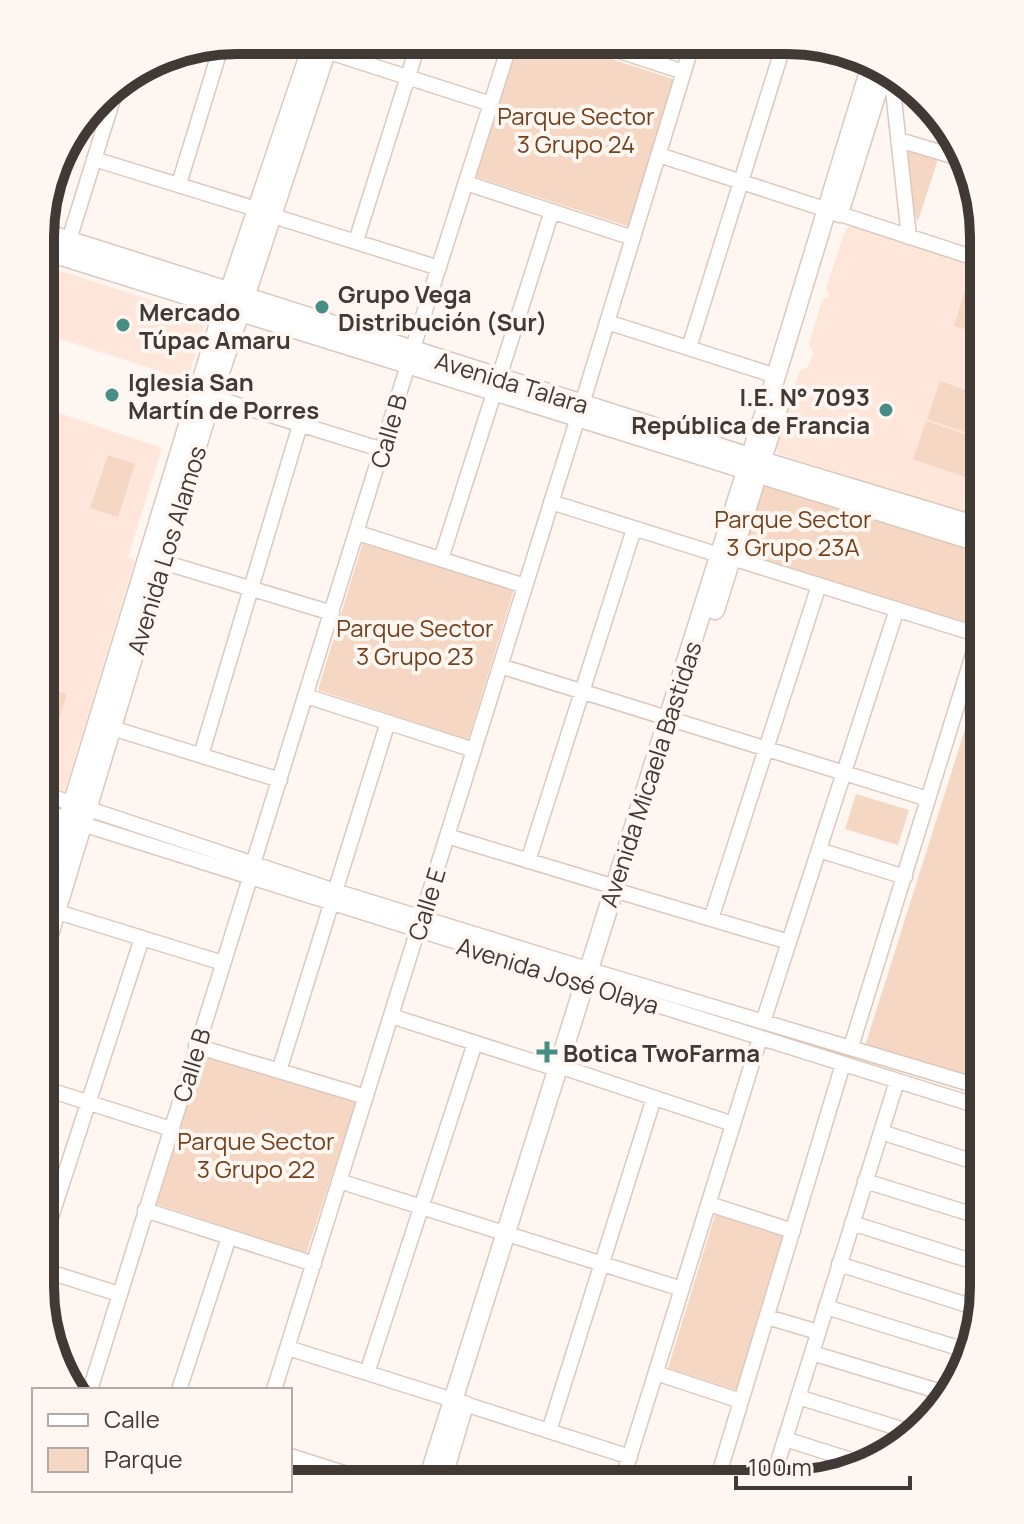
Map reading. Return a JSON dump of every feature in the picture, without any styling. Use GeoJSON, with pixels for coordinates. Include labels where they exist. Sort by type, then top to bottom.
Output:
{"type":"FeatureCollection","features":[{"type":"Feature","properties":{"kind":"street","name":"Avenida Los Alamos"},"geometry":{"type":"LineString","coordinates":[[54,884],[263,212],[320,54]]}},
{"type":"Feature","properties":{"kind":"street"},"geometry":{"type":"LineString","coordinates":[[333,54],[491,104]]}},
{"type":"Feature","properties":{"kind":"street"},"geometry":{"type":"LineString","coordinates":[[356,241],[415,54]]}},
{"type":"Feature","properties":{"kind":"street","name":"Calle B"},"geometry":{"type":"LineString","coordinates":[[91,1388],[507,54]]}},
{"type":"Feature","properties":{"kind":"street"},"geometry":{"type":"LineString","coordinates":[[629,54],[684,72]]}},
{"type":"Feature","properties":{"kind":"street","name":"Calle E"},"geometry":{"type":"LineString","coordinates":[[275,1388],[689,54]]}},
{"type":"Feature","properties":{"kind":"street"},"geometry":{"type":"LineString","coordinates":[[689,348],[781,54]]}},
{"type":"Feature","properties":{"kind":"street"},"geometry":{"type":"LineString","coordinates":[[179,184],[218,56]]}},
{"type":"Feature","properties":{"kind":"street","name":"Avenida Micaela Bastidas"},"geometry":{"type":"LineString","coordinates":[[754,466],[776,376],[880,80]]}},
{"type":"Feature","properties":{"kind":"street"},"geometry":{"type":"LineString","coordinates":[[885,83],[899,140],[909,237]]}},
{"type":"Feature","properties":{"kind":"street"},"geometry":{"type":"LineString","coordinates":[[69,240],[112,103]]}},
{"type":"Feature","properties":{"kind":"street"},"geometry":{"type":"LineString","coordinates":[[899,140],[950,155]]}},
{"type":"Feature","properties":{"kind":"street"},"geometry":{"type":"LineString","coordinates":[[659,155],[970,257]]}},
{"type":"Feature","properties":{"kind":"street"},"geometry":{"type":"LineString","coordinates":[[94,159],[439,268]]}},
{"type":"Feature","properties":{"kind":"street"},"geometry":{"type":"LineString","coordinates":[[466,183],[633,238]]}},
{"type":"Feature","properties":{"kind":"street"},"geometry":{"type":"LineString","coordinates":[[441,559],[552,211]]}},
{"type":"Feature","properties":{"kind":"street","name":"Avenida Micaela Bastidas"},"geometry":{"type":"LineString","coordinates":[[432,1470],[459,1402],[833,211]]}},
{"type":"Feature","properties":{"kind":"street","name":"Avenida Talara"},"geometry":{"type":"LineString","coordinates":[[54,236],[235,301],[754,466],[970,539]]}},
{"type":"Feature","properties":{"kind":"street","name":"Avenida Talara"},"geometry":{"type":"LineString","coordinates":[[54,253],[235,301]]}},
{"type":"Feature","properties":{"kind":"street","name":"Avenida Los Alamos"},"geometry":{"type":"LineString","coordinates":[[78,813],[112,728],[155,559],[212,397],[235,301]]}},
{"type":"Feature","properties":{"kind":"street"},"geometry":{"type":"LineString","coordinates":[[607,322],[776,376]]}},
{"type":"Feature","properties":{"kind":"street"},"geometry":{"type":"LineString","coordinates":[[212,397],[383,450]]}},
{"type":"Feature","properties":{"kind":"street"},"geometry":{"type":"LineString","coordinates":[[201,755],[300,425]]}},
{"type":"Feature","properties":{"kind":"street","name":"Avenida Talara"},"geometry":{"type":"LineString","coordinates":[[754,466],[970,524]]}},
{"type":"Feature","properties":{"kind":"street"},"geometry":{"type":"LineString","coordinates":[[551,502],[970,632]]}},
{"type":"Feature","properties":{"kind":"street"},"geometry":{"type":"LineString","coordinates":[[528,861],[634,529]]}},
{"type":"Feature","properties":{"kind":"street"},"geometry":{"type":"LineString","coordinates":[[358,533],[525,586]]}},
{"type":"Feature","properties":{"kind":"street"},"geometry":{"type":"LineString","coordinates":[[155,559],[332,613]]}},
{"type":"Feature","properties":{"kind":"street"},"geometry":{"type":"LineString","coordinates":[[711,919],[819,585]]}},
{"type":"Feature","properties":{"kind":"street"},"geometry":{"type":"LineString","coordinates":[[763,1022],[897,609]]}},
{"type":"Feature","properties":{"kind":"street"},"geometry":{"type":"LineString","coordinates":[[851,1047],[970,664]]}},
{"type":"Feature","properties":{"kind":"street"},"geometry":{"type":"LineString","coordinates":[[500,666],[672,722],[928,799]]}},
{"type":"Feature","properties":{"kind":"street"},"geometry":{"type":"LineString","coordinates":[[306,696],[474,750]]}},
{"type":"Feature","properties":{"kind":"street"},"geometry":{"type":"LineString","coordinates":[[279,1071],[388,722]]}},
{"type":"Feature","properties":{"kind":"street"},"geometry":{"type":"LineString","coordinates":[[112,728],[280,780]]}},
{"type":"Feature","properties":{"kind":"street","name":"Avenida José Olaya"},"geometry":{"type":"LineString","coordinates":[[54,800],[78,813],[252,871],[592,978],[760,1038],[970,1104]]}},
{"type":"Feature","properties":{"kind":"street","name":"Avenida José Olaya"},"geometry":{"type":"LineString","coordinates":[[54,812],[78,813]]}},
{"type":"Feature","properties":{"kind":"street"},"geometry":{"type":"LineString","coordinates":[[447,836],[789,942]]}},
{"type":"Feature","properties":{"kind":"street"},"geometry":{"type":"LineString","coordinates":[[819,850],[905,877]]}},
{"type":"Feature","properties":{"kind":"street"},"geometry":{"type":"LineString","coordinates":[[54,910],[223,963]]}},
{"type":"Feature","properties":{"kind":"street"},"geometry":{"type":"LineString","coordinates":[[54,1208],[142,938]]}},
{"type":"Feature","properties":{"kind":"street","name":"Avenida José Olaya"},"geometry":{"type":"LineString","coordinates":[[592,978],[763,1022],[970,1084]]}},
{"type":"Feature","properties":{"kind":"street"},"geometry":{"type":"LineString","coordinates":[[391,1016],[733,1124]]}},
{"type":"Feature","properties":{"kind":"street"},"geometry":{"type":"LineString","coordinates":[[626,1470],[760,1038]]}},
{"type":"Feature","properties":{"kind":"street"},"geometry":{"type":"LineString","coordinates":[[367,1373],[475,1043]]}},
{"type":"Feature","properties":{"kind":"street"},"geometry":{"type":"LineString","coordinates":[[196,1046],[366,1097]]}},
{"type":"Feature","properties":{"kind":"street"},"geometry":{"type":"LineString","coordinates":[[720,1470],[843,1064]]}},
{"type":"Feature","properties":{"kind":"street"},"geometry":{"type":"LineString","coordinates":[[775,1470],[897,1081]]}},
{"type":"Feature","properties":{"kind":"street"},"geometry":{"type":"LineString","coordinates":[[54,1091],[171,1129]]}},
{"type":"Feature","properties":{"kind":"street"},"geometry":{"type":"LineString","coordinates":[[964,1102],[970,1095]]}},
{"type":"Feature","properties":{"kind":"street"},"geometry":{"type":"LineString","coordinates":[[549,1431],[654,1098]]}},
{"type":"Feature","properties":{"kind":"street"},"geometry":{"type":"LineString","coordinates":[[881,1132],[970,1161]]}},
{"type":"Feature","properties":{"kind":"street"},"geometry":{"type":"LineString","coordinates":[[339,1181],[682,1289]]}},
{"type":"Feature","properties":{"kind":"street"},"geometry":{"type":"LineString","coordinates":[[865,1181],[970,1214]]}},
{"type":"Feature","properties":{"kind":"street"},"geometry":{"type":"LineString","coordinates":[[709,1204],[793,1231]]}},
{"type":"Feature","properties":{"kind":"street"},"geometry":{"type":"LineString","coordinates":[[145,1210],[314,1264]]}},
{"type":"Feature","properties":{"kind":"street"},"geometry":{"type":"LineString","coordinates":[[852,1223],[970,1261]]}},
{"type":"Feature","properties":{"kind":"street"},"geometry":{"type":"LineString","coordinates":[[180,1388],[229,1237]]}},
{"type":"Feature","properties":{"kind":"street"},"geometry":{"type":"LineString","coordinates":[[839,1264],[969,1305]]}},
{"type":"Feature","properties":{"kind":"street"},"geometry":{"type":"LineString","coordinates":[[54,1273],[119,1294]]}},
{"type":"Feature","properties":{"kind":"street"},"geometry":{"type":"LineString","coordinates":[[826,1307],[959,1348]]}},
{"type":"Feature","properties":{"kind":"street"},"geometry":{"type":"LineString","coordinates":[[767,1317],[818,1332]]}},
{"type":"Feature","properties":{"kind":"street"},"geometry":{"type":"LineString","coordinates":[[288,1348],[630,1457]]}},
{"type":"Feature","properties":{"kind":"street"},"geometry":{"type":"LineString","coordinates":[[812,1353],[938,1391]]}},
{"type":"Feature","properties":{"kind":"street"},"geometry":{"type":"LineString","coordinates":[[656,1373],[741,1401]]}},
{"type":"Feature","properties":{"kind":"street"},"geometry":{"type":"LineString","coordinates":[[798,1397],[901,1429]]}},
{"type":"Feature","properties":{"kind":"street","name":"Avenida Micaela Bastidas"},"geometry":{"type":"LineString","coordinates":[[444,1470],[459,1402]]}},
{"type":"Feature","properties":{"kind":"street"},"geometry":{"type":"LineString","coordinates":[[785,1439],[848,1459]]}},
{"type":"Feature","properties":{"kind":"street"},"geometry":{"type":"LineString","coordinates":[[292,1459],[328,1470]]}},
{"type":"Feature","properties":{"kind":"shaded area","name":"I.E. N° 7093 República de Francia"},"geometry":{"type":"Polygon","coordinates":[[[852,226],[970,262],[970,515],[779,454],[775,449],[800,370],[808,367],[813,353],[809,344],[822,300],[829,296],[826,287],[846,229],[852,226]]]}},
{"type":"Feature","properties":{"kind":"shaded area","name":"Mercado Túpac Amaru"},"geometry":{"type":"Polygon","coordinates":[[[54,269],[207,318],[187,380],[54,337],[54,269]]]}},
{"type":"Feature","properties":{"kind":"shaded area"},"geometry":{"type":"Polygon","coordinates":[[[54,411],[162,448],[128,557],[135,560],[65,791],[54,788],[54,411]]]}},
{"type":"Feature","properties":{"kind":"green space","name":"Parque Sector 3 Grupo 24"},"geometry":{"type":"Polygon","coordinates":[[[515,54],[596,54],[676,80],[630,227],[476,177],[515,54]]]}},
{"type":"Feature","properties":{"kind":"green space"},"geometry":{"type":"Polygon","coordinates":[[[907,151],[938,159],[918,221],[915,216],[907,151]]]}},
{"type":"Feature","properties":{"kind":"green space"},"geometry":{"type":"Polygon","coordinates":[[[968,280],[970,281],[970,331],[954,326],[968,280]]]}},
{"type":"Feature","properties":{"kind":"green space"},"geometry":{"type":"Polygon","coordinates":[[[940,381],[970,391],[970,434],[927,419],[940,381]]]}},
{"type":"Feature","properties":{"kind":"green space"},"geometry":{"type":"Polygon","coordinates":[[[926,421],[970,436],[970,479],[913,459],[926,421]]]}},
{"type":"Feature","properties":{"kind":"green space"},"geometry":{"type":"Polygon","coordinates":[[[108,455],[135,464],[118,517],[90,508],[108,455]]]}},
{"type":"Feature","properties":{"kind":"green space","name":"Parque Sector 3 Grupo 23A"},"geometry":{"type":"Polygon","coordinates":[[[763,483],[970,548],[970,626],[741,555],[763,483]]]}},
{"type":"Feature","properties":{"kind":"green space","name":"Parque Sector 3 Grupo 23"},"geometry":{"type":"Polygon","coordinates":[[[363,542],[514,590],[468,740],[318,690],[363,542]]]}},
{"type":"Feature","properties":{"kind":"green space"},"geometry":{"type":"Polygon","coordinates":[[[54,690],[67,694],[54,737],[54,690]]]}},
{"type":"Feature","properties":{"kind":"green space"},"geometry":{"type":"Polygon","coordinates":[[[970,713],[970,1078],[865,1046],[970,713]]]}},
{"type":"Feature","properties":{"kind":"green space"},"geometry":{"type":"Polygon","coordinates":[[[856,794],[909,810],[898,845],[845,829],[856,794]]]}},
{"type":"Feature","properties":{"kind":"green space","name":"Parque Sector 3 Grupo 22"},"geometry":{"type":"Polygon","coordinates":[[[202,1054],[356,1102],[306,1254],[156,1204],[202,1054]]]}},
{"type":"Feature","properties":{"kind":"green space"},"geometry":{"type":"Polygon","coordinates":[[[716,1212],[784,1234],[736,1390],[668,1368],[716,1212]]]}},
{"type":"Feature","properties":{"kind":"green space"},"geometry":{"type":"Polygon","coordinates":[[[292,1465],[309,1470],[292,1470],[292,1465]]]}},
{"type":"Feature","properties":{"kind":"place","name":"Grupo Vega Distribución (Sur)"},"geometry":{"type":"Point","coordinates":[322,307]}},
{"type":"Feature","properties":{"kind":"place","name":"Mercado Túpac Amaru"},"geometry":{"type":"Point","coordinates":[123,325]}},
{"type":"Feature","properties":{"kind":"place","name":"Iglesia San Martín de Porres"},"geometry":{"type":"Point","coordinates":[112,395]}},
{"type":"Feature","properties":{"kind":"place","name":"I.E. N° 7093 República de Francia"},"geometry":{"type":"Point","coordinates":[886,410]}},
{"type":"Feature","properties":{"kind":"place","name":"Botica TwoFarma"},"geometry":{"type":"Point","coordinates":[547,1052]}}]}
